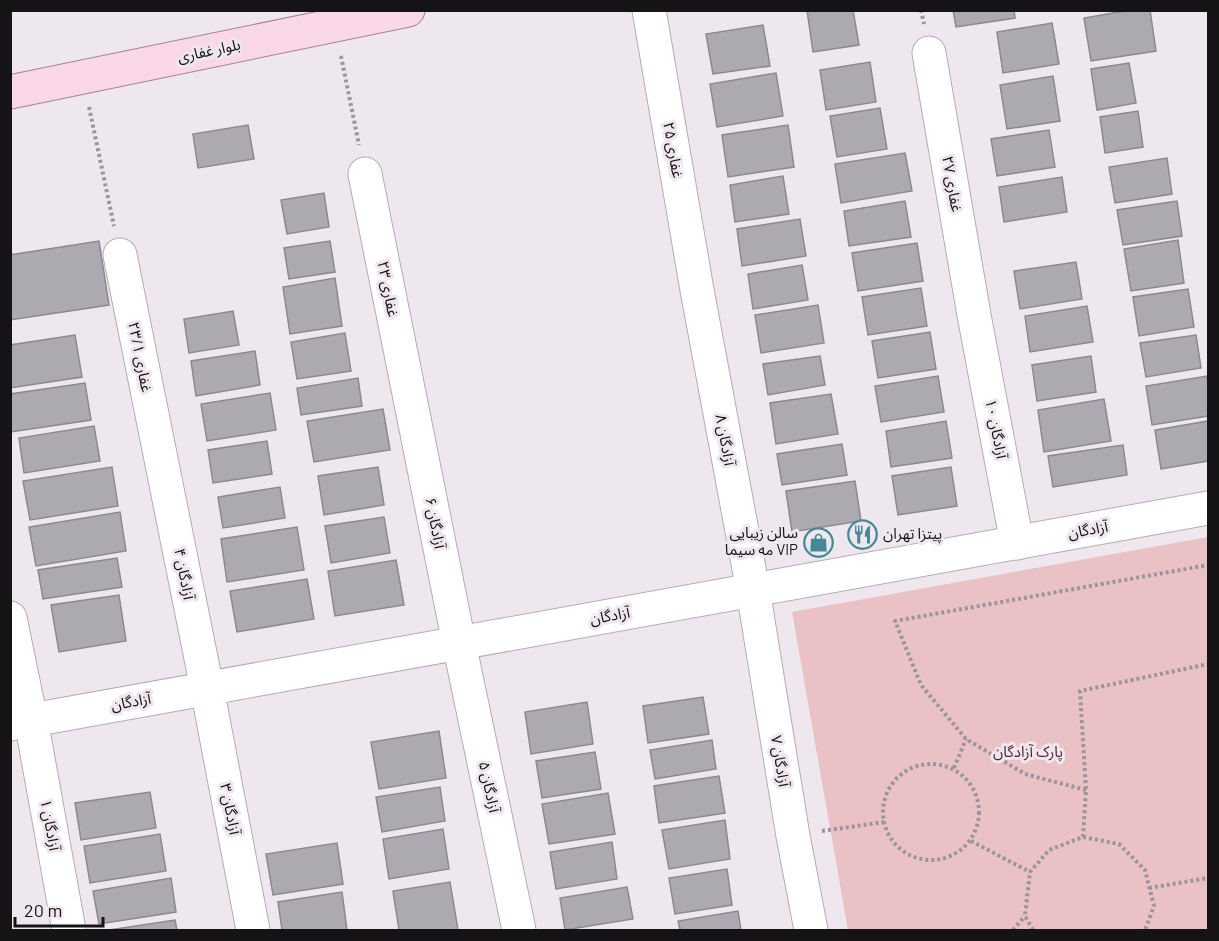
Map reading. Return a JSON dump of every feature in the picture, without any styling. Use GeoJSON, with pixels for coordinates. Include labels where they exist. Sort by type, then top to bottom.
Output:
{"type":"FeatureCollection","features":[{"type":"Feature","properties":{"kind":"main road","name":"بلوار غفاری"},"geometry":{"type":"LineString","coordinates":[[10,92],[408,10]]}},
{"type":"Feature","properties":{"kind":"street","name":"غفاری ۲۵"},"geometry":{"type":"LineString","coordinates":[[649,10],[698,290]]}},
{"type":"Feature","properties":{"kind":"street","name":"غفاری ۲۷"},"geometry":{"type":"LineString","coordinates":[[929,53],[975,315]]}},
{"type":"Feature","properties":{"kind":"street","name":"غفاری ۲۳"},"geometry":{"type":"LineString","coordinates":[[365,174],[411,404]]}},
{"type":"Feature","properties":{"kind":"street","name":"غفاری ۲۳/۱"},"geometry":{"type":"LineString","coordinates":[[120,255],[161,460]]}},
{"type":"Feature","properties":{"kind":"street","name":"آزادگان ۸"},"geometry":{"type":"LineString","coordinates":[[698,290],[753,590]]}},
{"type":"Feature","properties":{"kind":"street","name":"آزادگان ۱۰"},"geometry":{"type":"LineString","coordinates":[[975,315],[1017,543]]}},
{"type":"Feature","properties":{"kind":"street","name":"آزادگان ۶"},"geometry":{"type":"LineString","coordinates":[[411,404],[459,643]]}},
{"type":"Feature","properties":{"kind":"street","name":"آزادگان ۴"},"geometry":{"type":"LineString","coordinates":[[161,460],[207,688]]}},
{"type":"Feature","properties":{"kind":"street","name":"آزادگان"},"geometry":{"type":"LineString","coordinates":[[21,722],[1209,508]]}},
{"type":"Feature","properties":{"kind":"street","name":"آزادگان ۷"},"geometry":{"type":"LineString","coordinates":[[753,590],[793,836],[812,930]]}},
{"type":"Feature","properties":{"kind":"street","name":"آزادگان ۱"},"geometry":{"type":"LineString","coordinates":[[10,618],[21,722],[69,930]]}},
{"type":"Feature","properties":{"kind":"street","name":"آزادگان ۵"},"geometry":{"type":"LineString","coordinates":[[459,643],[519,930]]}},
{"type":"Feature","properties":{"kind":"street","name":"آزادگان ۳"},"geometry":{"type":"LineString","coordinates":[[207,688],[253,930]]}},
{"type":"Feature","properties":{"kind":"path"},"geometry":{"type":"LineString","coordinates":[[335,25],[365,174]]}},
{"type":"Feature","properties":{"kind":"path"},"geometry":{"type":"LineString","coordinates":[[83,77],[120,255]]}},
{"type":"Feature","properties":{"kind":"path"},"geometry":{"type":"LineString","coordinates":[[1086,789],[1025,774],[966,738],[921,685],[895,621],[1209,565]]}},
{"type":"Feature","properties":{"kind":"path"},"geometry":{"type":"LineString","coordinates":[[1083,837],[1086,789],[1080,691],[1209,664]]}},
{"type":"Feature","properties":{"kind":"path"},"geometry":{"type":"LineString","coordinates":[[954,768],[966,738]]}},
{"type":"Feature","properties":{"kind":"path"},"geometry":{"type":"LineString","coordinates":[[927,762],[954,768],[974,788],[980,814],[970,841],[948,857],[921,859],[897,846],[884,822],[885,795],[902,772],[927,762]]}},
{"type":"Feature","properties":{"kind":"path"},"geometry":{"type":"LineString","coordinates":[[793,836],[884,822]]}},
{"type":"Feature","properties":{"kind":"path"},"geometry":{"type":"LineString","coordinates":[[1013,930],[1025,916],[1030,872],[1049,850],[1083,837],[1119,844],[1145,870],[1154,906],[1145,930]]}},
{"type":"Feature","properties":{"kind":"path"},"geometry":{"type":"LineString","coordinates":[[970,841],[1030,872]]}},
{"type":"Feature","properties":{"kind":"path"},"geometry":{"type":"LineString","coordinates":[[1149,888],[1209,878]]}},
{"type":"Feature","properties":{"kind":"path"},"geometry":{"type":"LineString","coordinates":[[1025,916],[1033,930]]}},
{"type":"Feature","properties":{"kind":"green space","name":"پارک آزادگان"},"geometry":{"type":"Polygon","coordinates":[[[1208,537],[1208,930],[848,930],[792,612],[1208,537]]]}},
{"type":"Feature","properties":{"kind":"building"},"geometry":{"type":"Polygon","coordinates":[[[807,10],[853,10],[859,45],[813,52],[807,10]]]}},
{"type":"Feature","properties":{"kind":"building"},"geometry":{"type":"Polygon","coordinates":[[[953,10],[1014,10],[1015,18],[956,27],[953,10]]]}},
{"type":"Feature","properties":{"kind":"building"},"geometry":{"type":"Polygon","coordinates":[[[1130,10],[1150,10],[1156,51],[1091,61],[1084,18],[1130,10]]]}},
{"type":"Feature","properties":{"kind":"building"},"geometry":{"type":"Polygon","coordinates":[[[1052,23],[1059,64],[1003,73],[997,32],[1052,23]]]}},
{"type":"Feature","properties":{"kind":"building"},"geometry":{"type":"Polygon","coordinates":[[[763,25],[770,66],[713,74],[706,34],[763,25]]]}},
{"type":"Feature","properties":{"kind":"building"},"geometry":{"type":"Polygon","coordinates":[[[870,62],[876,102],[826,110],[820,70],[870,62]]]}},
{"type":"Feature","properties":{"kind":"building"},"geometry":{"type":"Polygon","coordinates":[[[1129,63],[1136,103],[1097,110],[1091,69],[1129,63]]]}},
{"type":"Feature","properties":{"kind":"building"},"geometry":{"type":"Polygon","coordinates":[[[776,73],[783,116],[717,127],[710,84],[776,73]]]}},
{"type":"Feature","properties":{"kind":"building"},"geometry":{"type":"Polygon","coordinates":[[[1053,76],[1060,121],[1007,129],[1000,85],[1053,76]]]}},
{"type":"Feature","properties":{"kind":"building"},"geometry":{"type":"Polygon","coordinates":[[[880,108],[887,149],[837,157],[830,116],[880,108]]]}},
{"type":"Feature","properties":{"kind":"building"},"geometry":{"type":"Polygon","coordinates":[[[1138,111],[1143,147],[1105,153],[1100,117],[1138,111]]]}},
{"type":"Feature","properties":{"kind":"building"},"geometry":{"type":"Polygon","coordinates":[[[248,125],[254,159],[198,168],[193,134],[248,125]]]}},
{"type":"Feature","properties":{"kind":"building"},"geometry":{"type":"Polygon","coordinates":[[[788,125],[794,167],[728,177],[722,135],[788,125]]]}},
{"type":"Feature","properties":{"kind":"building"},"geometry":{"type":"Polygon","coordinates":[[[1049,130],[1055,167],[997,176],[991,139],[1049,130]]]}},
{"type":"Feature","properties":{"kind":"building"},"geometry":{"type":"Polygon","coordinates":[[[905,153],[912,191],[841,203],[835,164],[905,153]]]}},
{"type":"Feature","properties":{"kind":"building"},"geometry":{"type":"Polygon","coordinates":[[[1167,158],[1172,194],[1115,203],[1109,167],[1167,158]]]}},
{"type":"Feature","properties":{"kind":"building"},"geometry":{"type":"Polygon","coordinates":[[[783,176],[789,214],[735,222],[730,185],[783,176]]]}},
{"type":"Feature","properties":{"kind":"building"},"geometry":{"type":"Polygon","coordinates":[[[1062,177],[1067,212],[1004,222],[999,187],[1062,177]]]}},
{"type":"Feature","properties":{"kind":"building"},"geometry":{"type":"Polygon","coordinates":[[[324,193],[329,227],[287,234],[281,200],[324,193]]]}},
{"type":"Feature","properties":{"kind":"building"},"geometry":{"type":"Polygon","coordinates":[[[905,201],[911,237],[849,246],[844,211],[905,201]]]}},
{"type":"Feature","properties":{"kind":"building"},"geometry":{"type":"Polygon","coordinates":[[[1177,201],[1182,236],[1123,245],[1117,210],[1177,201]]]}},
{"type":"Feature","properties":{"kind":"building"},"geometry":{"type":"Polygon","coordinates":[[[800,219],[806,256],[742,266],[737,229],[800,219]]]}},
{"type":"Feature","properties":{"kind":"building"},"geometry":{"type":"Polygon","coordinates":[[[1178,240],[1184,283],[1131,291],[1124,249],[1178,240]]]}},
{"type":"Feature","properties":{"kind":"building"},"geometry":{"type":"Polygon","coordinates":[[[99,241],[109,305],[10,320],[10,255],[99,241]]]}},
{"type":"Feature","properties":{"kind":"building"},"geometry":{"type":"Polygon","coordinates":[[[330,241],[335,272],[289,279],[284,248],[330,241]]]}},
{"type":"Feature","properties":{"kind":"building"},"geometry":{"type":"Polygon","coordinates":[[[917,243],[923,281],[858,291],[852,253],[917,243]]]}},
{"type":"Feature","properties":{"kind":"building"},"geometry":{"type":"Polygon","coordinates":[[[1076,262],[1082,299],[1020,309],[1014,271],[1076,262]]]}},
{"type":"Feature","properties":{"kind":"building"},"geometry":{"type":"Polygon","coordinates":[[[802,265],[808,300],[753,309],[748,274],[802,265]]]}},
{"type":"Feature","properties":{"kind":"building"},"geometry":{"type":"Polygon","coordinates":[[[335,278],[342,326],[290,334],[283,287],[335,278]]]}},
{"type":"Feature","properties":{"kind":"building"},"geometry":{"type":"Polygon","coordinates":[[[921,288],[927,326],[868,335],[862,297],[921,288]]]}},
{"type":"Feature","properties":{"kind":"building"},"geometry":{"type":"Polygon","coordinates":[[[1188,289],[1194,327],[1139,336],[1133,297],[1188,289]]]}},
{"type":"Feature","properties":{"kind":"building"},"geometry":{"type":"Polygon","coordinates":[[[818,305],[824,343],[761,353],[755,315],[818,305]]]}},
{"type":"Feature","properties":{"kind":"building"},"geometry":{"type":"Polygon","coordinates":[[[1087,306],[1093,342],[1030,352],[1025,316],[1087,306]]]}},
{"type":"Feature","properties":{"kind":"building"},"geometry":{"type":"Polygon","coordinates":[[[233,311],[239,345],[189,353],[184,319],[233,311]]]}},
{"type":"Feature","properties":{"kind":"building"},"geometry":{"type":"Polygon","coordinates":[[[930,332],[936,369],[878,378],[872,341],[930,332]]]}},
{"type":"Feature","properties":{"kind":"building"},"geometry":{"type":"Polygon","coordinates":[[[345,333],[351,371],[297,379],[291,342],[345,333]]]}},
{"type":"Feature","properties":{"kind":"building"},"geometry":{"type":"Polygon","coordinates":[[[75,335],[82,377],[10,388],[10,345],[75,335]]]}},
{"type":"Feature","properties":{"kind":"building"},"geometry":{"type":"Polygon","coordinates":[[[1196,335],[1201,368],[1146,377],[1140,343],[1196,335]]]}},
{"type":"Feature","properties":{"kind":"building"},"geometry":{"type":"Polygon","coordinates":[[[255,351],[260,385],[196,396],[191,361],[255,351]]]}},
{"type":"Feature","properties":{"kind":"building"},"geometry":{"type":"Polygon","coordinates":[[[820,356],[825,385],[768,395],[763,364],[820,356]]]}},
{"type":"Feature","properties":{"kind":"building"},"geometry":{"type":"Polygon","coordinates":[[[1091,356],[1096,392],[1037,401],[1032,365],[1091,356]]]}},
{"type":"Feature","properties":{"kind":"building"},"geometry":{"type":"Polygon","coordinates":[[[938,376],[944,412],[881,422],[875,386],[938,376]]]}},
{"type":"Feature","properties":{"kind":"building"},"geometry":{"type":"Polygon","coordinates":[[[1207,376],[1208,416],[1152,425],[1146,386],[1207,376]]]}},
{"type":"Feature","properties":{"kind":"building"},"geometry":{"type":"Polygon","coordinates":[[[358,378],[362,406],[301,415],[297,388],[358,378]]]}},
{"type":"Feature","properties":{"kind":"building"},"geometry":{"type":"Polygon","coordinates":[[[85,383],[91,420],[11,432],[10,394],[85,383]]]}},
{"type":"Feature","properties":{"kind":"building"},"geometry":{"type":"Polygon","coordinates":[[[270,393],[276,430],[207,441],[201,404],[270,393]]]}},
{"type":"Feature","properties":{"kind":"building"},"geometry":{"type":"Polygon","coordinates":[[[831,394],[838,434],[776,444],[770,403],[831,394]]]}},
{"type":"Feature","properties":{"kind":"building"},"geometry":{"type":"Polygon","coordinates":[[[1104,399],[1111,441],[1044,452],[1038,410],[1104,399]]]}},
{"type":"Feature","properties":{"kind":"building"},"geometry":{"type":"Polygon","coordinates":[[[383,409],[390,450],[314,462],[307,421],[383,409]]]}},
{"type":"Feature","properties":{"kind":"building"},"geometry":{"type":"Polygon","coordinates":[[[946,421],[952,458],[891,467],[886,431],[946,421]]]}},
{"type":"Feature","properties":{"kind":"building"},"geometry":{"type":"Polygon","coordinates":[[[1208,421],[1208,461],[1161,469],[1155,430],[1208,421]]]}},
{"type":"Feature","properties":{"kind":"building"},"geometry":{"type":"Polygon","coordinates":[[[94,426],[100,461],[24,473],[19,438],[94,426]]]}},
{"type":"Feature","properties":{"kind":"building"},"geometry":{"type":"Polygon","coordinates":[[[267,441],[272,474],[213,483],[208,450],[267,441]]]}},
{"type":"Feature","properties":{"kind":"building"},"geometry":{"type":"Polygon","coordinates":[[[842,444],[847,475],[782,485],[777,454],[842,444]]]}},
{"type":"Feature","properties":{"kind":"building"},"geometry":{"type":"Polygon","coordinates":[[[1123,445],[1127,475],[1053,487],[1048,456],[1123,445]]]}},
{"type":"Feature","properties":{"kind":"building"},"geometry":{"type":"Polygon","coordinates":[[[112,467],[118,506],[30,520],[23,481],[112,467]]]}},
{"type":"Feature","properties":{"kind":"building"},"geometry":{"type":"Polygon","coordinates":[[[378,467],[384,505],[324,515],[318,476],[378,467]]]}},
{"type":"Feature","properties":{"kind":"building"},"geometry":{"type":"Polygon","coordinates":[[[951,467],[957,506],[898,515],[892,476],[951,467]]]}},
{"type":"Feature","properties":{"kind":"building"},"geometry":{"type":"Polygon","coordinates":[[[855,481],[861,521],[792,532],[786,491],[855,481]]]}},
{"type":"Feature","properties":{"kind":"building"},"geometry":{"type":"Polygon","coordinates":[[[280,487],[285,518],[223,528],[218,497],[280,487]]]}},
{"type":"Feature","properties":{"kind":"building"},"geometry":{"type":"Polygon","coordinates":[[[120,512],[126,551],[36,566],[29,527],[120,512]]]}},
{"type":"Feature","properties":{"kind":"building"},"geometry":{"type":"Polygon","coordinates":[[[384,517],[390,553],[331,563],[325,526],[384,517]]]}},
{"type":"Feature","properties":{"kind":"building"},"geometry":{"type":"Polygon","coordinates":[[[297,527],[304,570],[227,582],[221,539],[297,527]]]}},
{"type":"Feature","properties":{"kind":"building"},"geometry":{"type":"Polygon","coordinates":[[[117,558],[122,587],[43,599],[38,570],[117,558]]]}},
{"type":"Feature","properties":{"kind":"building"},"geometry":{"type":"Polygon","coordinates":[[[396,560],[404,605],[335,616],[328,571],[396,560]]]}},
{"type":"Feature","properties":{"kind":"building"},"geometry":{"type":"Polygon","coordinates":[[[307,579],[314,619],[237,632],[230,591],[307,579]]]}},
{"type":"Feature","properties":{"kind":"building"},"geometry":{"type":"Polygon","coordinates":[[[119,595],[126,641],[59,652],[51,605],[119,595]]]}},
{"type":"Feature","properties":{"kind":"building"},"geometry":{"type":"Polygon","coordinates":[[[703,697],[709,734],[648,743],[643,706],[703,697]]]}},
{"type":"Feature","properties":{"kind":"building"},"geometry":{"type":"Polygon","coordinates":[[[587,702],[593,744],[531,754],[525,712],[587,702]]]}},
{"type":"Feature","properties":{"kind":"building"},"geometry":{"type":"Polygon","coordinates":[[[439,731],[446,778],[379,789],[371,742],[439,731]]]}},
{"type":"Feature","properties":{"kind":"building"},"geometry":{"type":"Polygon","coordinates":[[[712,740],[716,769],[655,779],[650,750],[712,740]]]}},
{"type":"Feature","properties":{"kind":"building"},"geometry":{"type":"Polygon","coordinates":[[[595,752],[601,789],[542,798],[536,761],[595,752]]]}},
{"type":"Feature","properties":{"kind":"building"},"geometry":{"type":"Polygon","coordinates":[[[719,776],[725,813],[659,823],[654,786],[719,776]]]}},
{"type":"Feature","properties":{"kind":"building"},"geometry":{"type":"Polygon","coordinates":[[[440,787],[445,821],[382,832],[376,797],[440,787]]]}},
{"type":"Feature","properties":{"kind":"building"},"geometry":{"type":"Polygon","coordinates":[[[150,792],[156,828],[81,840],[75,803],[150,792]]]}},
{"type":"Feature","properties":{"kind":"building"},"geometry":{"type":"Polygon","coordinates":[[[608,793],[615,834],[549,844],[542,804],[608,793]]]}},
{"type":"Feature","properties":{"kind":"building"},"geometry":{"type":"Polygon","coordinates":[[[725,820],[730,859],[669,869],[662,830],[725,820]]]}},
{"type":"Feature","properties":{"kind":"building"},"geometry":{"type":"Polygon","coordinates":[[[443,829],[449,869],[389,879],[383,839],[443,829]]]}},
{"type":"Feature","properties":{"kind":"building"},"geometry":{"type":"Polygon","coordinates":[[[160,834],[166,871],[90,883],[84,846],[160,834]]]}},
{"type":"Feature","properties":{"kind":"building"},"geometry":{"type":"Polygon","coordinates":[[[612,842],[617,879],[556,889],[550,852],[612,842]]]}},
{"type":"Feature","properties":{"kind":"building"},"geometry":{"type":"Polygon","coordinates":[[[337,843],[343,884],[273,895],[266,854],[337,843]]]}},
{"type":"Feature","properties":{"kind":"building"},"geometry":{"type":"Polygon","coordinates":[[[727,869],[732,905],[675,914],[669,878],[727,869]]]}},
{"type":"Feature","properties":{"kind":"building"},"geometry":{"type":"Polygon","coordinates":[[[171,878],[176,912],[99,924],[93,891],[171,878]]]}},
{"type":"Feature","properties":{"kind":"building"},"geometry":{"type":"Polygon","coordinates":[[[450,882],[458,930],[399,930],[393,891],[450,882]]]}},
{"type":"Feature","properties":{"kind":"building"},"geometry":{"type":"Polygon","coordinates":[[[627,887],[633,919],[565,930],[560,898],[627,887]]]}},
{"type":"Feature","properties":{"kind":"building"},"geometry":{"type":"Polygon","coordinates":[[[342,892],[347,930],[282,930],[278,902],[342,892]]]}},
{"type":"Feature","properties":{"kind":"building"},"geometry":{"type":"Polygon","coordinates":[[[738,911],[741,930],[680,930],[678,921],[738,911]]]}},
{"type":"Feature","properties":{"kind":"building"},"geometry":{"type":"Polygon","coordinates":[[[175,920],[177,930],[109,930],[175,920]]]}},
{"type":"Feature","properties":{"kind":"place","name":"پیتزا تهران"},"geometry":{"type":"Point","coordinates":[862,534]}},
{"type":"Feature","properties":{"kind":"place","name":"سالن زیبایی مه سیما VIP"},"geometry":{"type":"Point","coordinates":[819,542]}}]}
